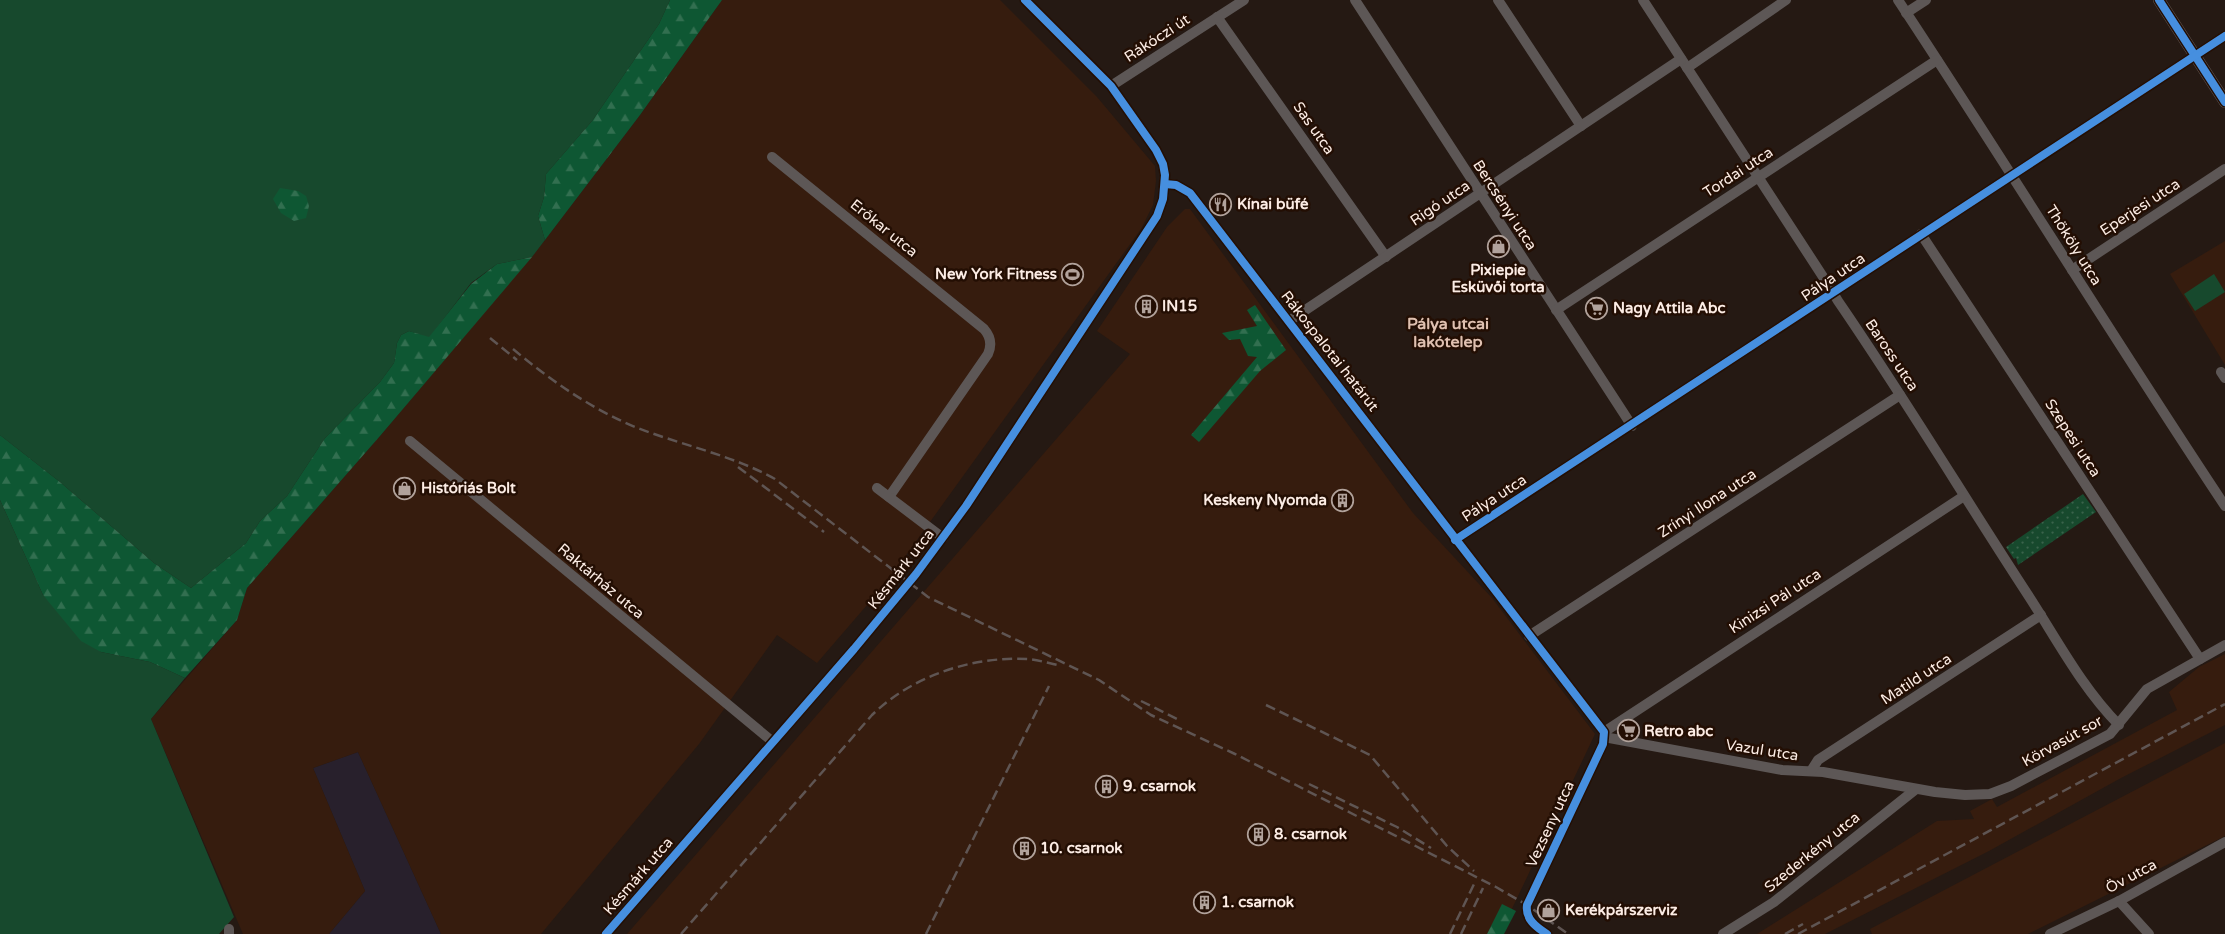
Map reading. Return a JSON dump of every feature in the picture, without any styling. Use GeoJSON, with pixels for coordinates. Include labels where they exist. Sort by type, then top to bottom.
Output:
{"type":"FeatureCollection","features":[{"type":"Feature","properties":{"kind":"main road"},"geometry":{"type":"LineString","coordinates":[[2159,0],[2225,102]]}},
{"type":"Feature","properties":{"kind":"street"},"geometry":{"type":"LineString","coordinates":[[1025,0],[1111,86],[1156,150],[1163,164],[1165,184]]}},
{"type":"Feature","properties":{"kind":"street","name":"Rákóczi út"},"geometry":{"type":"LineString","coordinates":[[1111,86],[1244,0]]}},
{"type":"Feature","properties":{"kind":"street","name":"Bercsényi utca"},"geometry":{"type":"LineString","coordinates":[[1355,0],[1632,426]]}},
{"type":"Feature","properties":{"kind":"street"},"geometry":{"type":"LineString","coordinates":[[1498,0],[1581,126]]}},
{"type":"Feature","properties":{"kind":"street","name":"Baross utca"},"geometry":{"type":"LineString","coordinates":[[1643,0],[1900,394],[2098,703],[2119,725]]}},
{"type":"Feature","properties":{"kind":"street","name":"Rigó utca"},"geometry":{"type":"LineString","coordinates":[[1289,321],[1581,126],[1684,64],[1774,3],[1786,0]]}},
{"type":"Feature","properties":{"kind":"street","name":"Thököly utca"},"geometry":{"type":"LineString","coordinates":[[1898,0],[2225,506]]}},
{"type":"Feature","properties":{"kind":"street"},"geometry":{"type":"LineString","coordinates":[[1906,13],[1926,0]]}},
{"type":"Feature","properties":{"kind":"street","name":"Sas utca"},"geometry":{"type":"LineString","coordinates":[[1217,17],[1386,257]]}},
{"type":"Feature","properties":{"kind":"street","name":"Pálya utca"},"geometry":{"type":"LineString","coordinates":[[1455,540],[1632,426],[1921,234],[2225,36]]}},
{"type":"Feature","properties":{"kind":"street","name":"Tordai utca"},"geometry":{"type":"LineString","coordinates":[[1556,310],[1937,60]]}},
{"type":"Feature","properties":{"kind":"street","name":"Erőkar utca"},"geometry":{"type":"LineString","coordinates":[[772,157],[984,329],[990,338],[991,345],[988,354],[889,498]]}},
{"type":"Feature","properties":{"kind":"street","name":"Eperjesi utca"},"geometry":{"type":"LineString","coordinates":[[2072,270],[2225,169]]}},
{"type":"Feature","properties":{"kind":"street","name":"Rákospalotai határút"},"geometry":{"type":"LineString","coordinates":[[1165,184],[1176,185],[1190,193],[1436,510],[1455,540],[1604,735]]}},
{"type":"Feature","properties":{"kind":"street","name":"Késmárk utca"},"geometry":{"type":"LineString","coordinates":[[606,934],[890,607],[943,538],[1149,231],[1163,198],[1165,184]]}},
{"type":"Feature","properties":{"kind":"street","name":"Szepesi utca"},"geometry":{"type":"LineString","coordinates":[[1921,234],[2200,659]]}},
{"type":"Feature","properties":{"kind":"street","name":"Zrínyi Ilona utca"},"geometry":{"type":"LineString","coordinates":[[1529,636],[1900,394]]}},
{"type":"Feature","properties":{"kind":"street","name":"Raktárház utca"},"geometry":{"type":"LineString","coordinates":[[410,441],[773,742]]}},
{"type":"Feature","properties":{"kind":"street"},"geometry":{"type":"LineString","coordinates":[[877,488],[943,538]]}},
{"type":"Feature","properties":{"kind":"street","name":"Kinizsi Pál utca"},"geometry":{"type":"LineString","coordinates":[[1604,735],[1964,496]]}},
{"type":"Feature","properties":{"kind":"street","name":"Matild utca"},"geometry":{"type":"LineString","coordinates":[[1811,772],[1818,760],[2041,615]]}},
{"type":"Feature","properties":{"kind":"street","name":"Körvasút sor"},"geometry":{"type":"LineString","coordinates":[[1916,789],[1965,795],[1980,795],[2002,790],[2110,734],[2119,725],[2139,696],[2147,689],[2225,645]]}},
{"type":"Feature","properties":{"kind":"street","name":"Vazul utca"},"geometry":{"type":"LineString","coordinates":[[1604,735],[1782,770],[1811,772],[1916,789]]}},
{"type":"Feature","properties":{"kind":"street","name":"Vezseny utca"},"geometry":{"type":"LineString","coordinates":[[1547,934],[1532,922],[1527,914],[1527,905],[1603,744],[1604,735]]}},
{"type":"Feature","properties":{"kind":"street","name":"Szederkény utca"},"geometry":{"type":"LineString","coordinates":[[1724,934],[1774,902],[1916,789]]}},
{"type":"Feature","properties":{"kind":"street","name":"Öv utca"},"geometry":{"type":"LineString","coordinates":[[2054,933],[2119,901],[2225,842]]}},
{"type":"Feature","properties":{"kind":"street"},"geometry":{"type":"LineString","coordinates":[[2119,901],[2149,934]]}},
{"type":"Feature","properties":{"kind":"shaded area"},"geometry":{"type":"Polygon","coordinates":[[[722,0],[1000,0],[1097,97],[1155,166],[1156,181],[1153,205],[1141,229],[886,583],[817,663],[777,635],[699,744],[541,934],[441,934],[358,752],[313,768],[365,891],[329,934],[243,934],[151,719],[237,620],[247,588],[380,436],[545,240],[640,115],[722,0]]]}},
{"type":"Feature","properties":{"kind":"shaded area"},"geometry":{"type":"Polygon","coordinates":[[[1185,209],[1190,209],[1413,513],[1492,598],[1595,734],[1500,934],[627,934],[1130,354],[1097,331],[1167,227],[1185,209]]]}},
{"type":"Feature","properties":{"kind":"shaded area"},"geometry":{"type":"Polygon","coordinates":[[[2225,241],[2225,365],[2170,274],[2225,241]]]}},
{"type":"Feature","properties":{"kind":"shaded area"},"geometry":{"type":"Polygon","coordinates":[[[2225,654],[2225,725],[2121,778],[1989,851],[1825,934],[1757,934],[1937,821],[1974,819],[1970,811],[1992,799],[1997,807],[2177,710],[2169,692],[2199,667],[2225,654]]]}},
{"type":"Feature","properties":{"kind":"shaded area"},"geometry":{"type":"Polygon","coordinates":[[[2225,743],[2225,836],[2028,934],[1872,934],[1870,929],[2225,743]]]}},
{"type":"Feature","properties":{"kind":"shaded area"},"geometry":{"type":"Polygon","coordinates":[[[358,752],[441,934],[329,934],[365,891],[313,768],[358,752]]]}},
{"type":"Feature","properties":{"kind":"green space"},"geometry":{"type":"Polygon","coordinates":[[[0,0],[670,0],[659,24],[592,121],[546,174],[544,197],[538,216],[545,240],[532,257],[497,264],[471,283],[429,338],[409,331],[401,335],[397,343],[394,363],[380,382],[325,438],[287,496],[260,521],[246,543],[191,588],[154,563],[60,482],[0,435],[0,0]]]}},
{"type":"Feature","properties":{"kind":"green space"},"geometry":{"type":"Polygon","coordinates":[[[670,0],[722,0],[640,115],[545,240],[538,216],[544,197],[546,174],[592,121],[659,24],[670,0]]]}},
{"type":"Feature","properties":{"kind":"green space"},"geometry":{"type":"Polygon","coordinates":[[[280,188],[298,191],[306,196],[309,206],[306,218],[294,221],[281,213],[273,199],[280,188]]]}},
{"type":"Feature","properties":{"kind":"green space"},"geometry":{"type":"Polygon","coordinates":[[[532,257],[380,436],[247,588],[237,620],[185,678],[150,662],[101,652],[81,641],[43,595],[0,500],[0,435],[60,482],[154,563],[191,588],[246,543],[260,521],[287,496],[325,438],[380,382],[394,363],[397,343],[401,335],[409,331],[429,337],[471,284],[497,264],[532,257]]]}},
{"type":"Feature","properties":{"kind":"green space"},"geometry":{"type":"Polygon","coordinates":[[[2214,274],[2225,292],[2195,311],[2184,294],[2214,274]]]}},
{"type":"Feature","properties":{"kind":"green space"},"geometry":{"type":"Polygon","coordinates":[[[1255,305],[1286,350],[1260,371],[1199,442],[1191,435],[1257,357],[1248,356],[1240,339],[1229,340],[1222,333],[1257,326],[1247,310],[1255,305]]]}},
{"type":"Feature","properties":{"kind":"green space"},"geometry":{"type":"Polygon","coordinates":[[[2083,494],[2096,512],[2018,565],[2016,558],[2014,559],[2006,547],[2083,494]]]}},
{"type":"Feature","properties":{"kind":"green space"},"geometry":{"type":"Polygon","coordinates":[[[0,500],[43,595],[101,652],[150,662],[185,678],[151,719],[234,917],[219,934],[0,934],[0,500]]]}},
{"type":"Feature","properties":{"kind":"green space"},"geometry":{"type":"Polygon","coordinates":[[[1502,904],[1516,911],[1504,934],[1487,934],[1502,904]]]}},
{"type":"Feature","properties":{"kind":"railway"},"geometry":{"type":"LineString","coordinates":[[490,338],[517,360]]}},
{"type":"Feature","properties":{"kind":"railway"},"geometry":{"type":"LineString","coordinates":[[513,349],[541,372],[602,411],[618,419],[635,427],[741,463],[775,479],[928,597],[1099,680],[1151,715],[1235,754],[1496,887],[1527,905],[1568,934]]}},
{"type":"Feature","properties":{"kind":"railway"},"geometry":{"type":"LineString","coordinates":[[738,467],[824,532]]}},
{"type":"Feature","properties":{"kind":"railway"},"geometry":{"type":"LineString","coordinates":[[681,934],[872,715],[888,701],[924,679],[965,665],[1007,659],[1028,659],[1058,665]]}},
{"type":"Feature","properties":{"kind":"railway"},"geometry":{"type":"LineString","coordinates":[[926,934],[1049,686]]}},
{"type":"Feature","properties":{"kind":"railway"},"geometry":{"type":"LineString","coordinates":[[1141,701],[1179,720]]}},
{"type":"Feature","properties":{"kind":"railway"},"geometry":{"type":"LineString","coordinates":[[1798,934],[2225,704]]}},
{"type":"Feature","properties":{"kind":"railway"},"geometry":{"type":"LineString","coordinates":[[1266,705],[1370,755],[1447,846],[1474,871]]}},
{"type":"Feature","properties":{"kind":"railway"},"geometry":{"type":"LineString","coordinates":[[1309,784],[1397,827],[1431,848]]}},
{"type":"Feature","properties":{"kind":"railway"},"geometry":{"type":"LineString","coordinates":[[1450,934],[1474,884]]}},
{"type":"Feature","properties":{"kind":"railway"},"geometry":{"type":"LineString","coordinates":[[1461,934],[1483,888]]}},
{"type":"Feature","properties":{"kind":"railway"},"geometry":{"type":"LineString","coordinates":[[1785,934],[1803,924]]}},
{"type":"Feature","properties":{"kind":"cycle path"},"geometry":{"type":"LineString","coordinates":[[606,934],[854,649],[916,574],[966,506],[1157,216],[1163,199],[1165,175],[1163,164],[1156,150],[1111,86],[1025,0]]}},
{"type":"Feature","properties":{"kind":"cycle path"},"geometry":{"type":"LineString","coordinates":[[2159,0],[2225,102]]}},
{"type":"Feature","properties":{"kind":"cycle path"},"geometry":{"type":"LineString","coordinates":[[1455,540],[2225,36]]}},
{"type":"Feature","properties":{"kind":"cycle path"},"geometry":{"type":"LineString","coordinates":[[1165,184],[1176,185],[1190,193],[1604,732],[1603,744],[1527,905],[1530,918],[1535,925],[1547,934]]}},
{"type":"Feature","properties":{"kind":"place","name":"Kínai büfé"},"geometry":{"type":"Point","coordinates":[1221,204]}},
{"type":"Feature","properties":{"kind":"place","name":"Pixiepie Esküvői torta"},"geometry":{"type":"Point","coordinates":[1498,247]}},
{"type":"Feature","properties":{"kind":"place","name":"New York Fitness"},"geometry":{"type":"Point","coordinates":[1073,274]}},
{"type":"Feature","properties":{"kind":"place","name":"IN15"},"geometry":{"type":"Point","coordinates":[1146,306]}},
{"type":"Feature","properties":{"kind":"place","name":"Nagy Attila Abc"},"geometry":{"type":"Point","coordinates":[1597,308]}},
{"type":"Feature","properties":{"kind":"place","name":"Históriás Bolt"},"geometry":{"type":"Point","coordinates":[405,488]}},
{"type":"Feature","properties":{"kind":"place","name":"Keskeny Nyomda"},"geometry":{"type":"Point","coordinates":[1343,500]}},
{"type":"Feature","properties":{"kind":"place","name":"Retro abc"},"geometry":{"type":"Point","coordinates":[1628,731]}},
{"type":"Feature","properties":{"kind":"place","name":"9. csarnok"},"geometry":{"type":"Point","coordinates":[1107,786]}},
{"type":"Feature","properties":{"kind":"place","name":"8. csarnok"},"geometry":{"type":"Point","coordinates":[1258,834]}},
{"type":"Feature","properties":{"kind":"place","name":"10. csarnok"},"geometry":{"type":"Point","coordinates":[1024,848]}},
{"type":"Feature","properties":{"kind":"place","name":"1. csarnok"},"geometry":{"type":"Point","coordinates":[1205,902]}},
{"type":"Feature","properties":{"kind":"place","name":"Kerékpárszerviz"},"geometry":{"type":"Point","coordinates":[1549,910]}},
{"type":"Feature","properties":{"kind":"district","name":"Pálya utcai lakótelep"},"geometry":{"type":"Point","coordinates":[1448,333]}}]}
